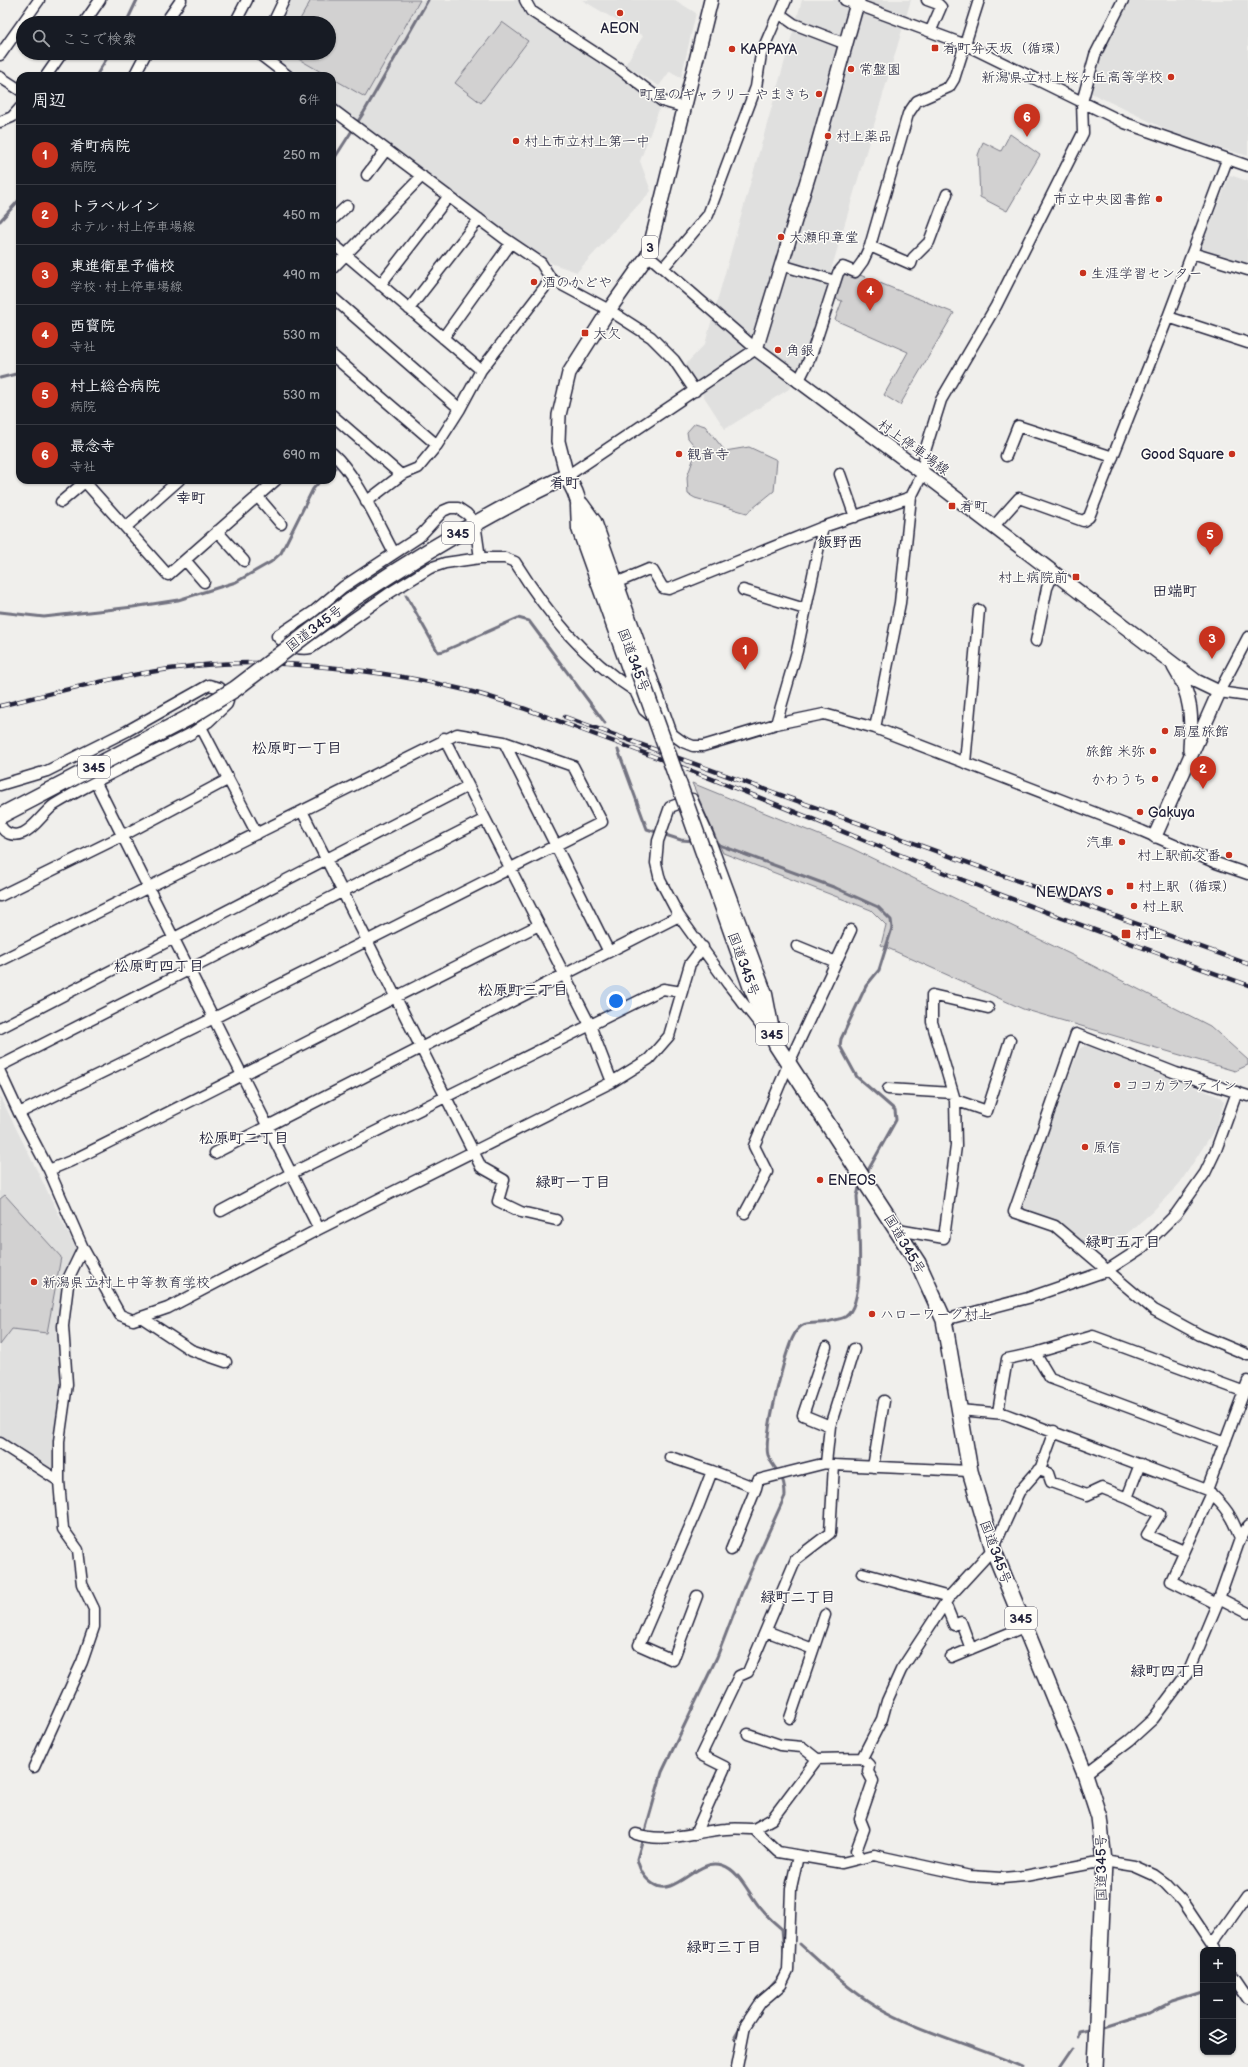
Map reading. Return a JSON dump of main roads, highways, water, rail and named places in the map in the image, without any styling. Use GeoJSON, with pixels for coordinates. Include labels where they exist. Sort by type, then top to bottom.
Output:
{"type":"FeatureCollection","features":[{"type":"Feature","properties":{"kind":"highway","name":"国道345号"},"geometry":{"type":"LineString","coordinates":[[0,816],[188,718],[235,688],[353,598],[397,569],[475,523],[567,476],[575,492],[751,987],[777,1046],[788,1065],[898,1230],[918,1263],[944,1320],[970,1471],[993,1549],[1085,1774],[1099,1817],[1104,1861],[1095,2067]]}},
{"type":"Feature","properties":{"kind":"main road","name":"3"},"geometry":{"type":"LineString","coordinates":[[567,476],[558,441],[559,415],[569,373],[609,310],[648,255],[667,180],[683,107],[711,0]]}},
{"type":"Feature","properties":{"kind":"main road","name":"村上停車場線"},"geometry":{"type":"LineString","coordinates":[[853,1],[846,44],[813,161],[756,349],[798,382],[994,526],[1196,681],[1219,692],[1190,758]]}},
{"type":"Feature","properties":{"kind":"main road"},"geometry":{"type":"LineString","coordinates":[[1155,836],[1190,758],[1192,718],[1186,688],[1169,660]]}},
{"type":"Feature","properties":{"kind":"waterway"},"geometry":{"type":"LineString","coordinates":[[129,16],[137,0]]}},
{"type":"Feature","properties":{"kind":"waterway"},"geometry":{"type":"LineString","coordinates":[[336,156],[364,112],[428,0]]}},
{"type":"Feature","properties":{"kind":"waterway"},"geometry":{"type":"LineString","coordinates":[[98,72],[106,60]]}},
{"type":"Feature","properties":{"kind":"waterway"},"geometry":{"type":"LineString","coordinates":[[0,221],[16,203]]}},
{"type":"Feature","properties":{"kind":"waterway"},"geometry":{"type":"LineString","coordinates":[[0,378],[16,374]]}},
{"type":"Feature","properties":{"kind":"waterway"},"geometry":{"type":"LineString","coordinates":[[0,612],[44,617],[133,607],[178,600],[236,582],[271,562],[281,553],[313,489],[317,484]]}},
{"type":"Feature","properties":{"kind":"waterway"},"geometry":{"type":"LineString","coordinates":[[406,595],[438,652],[444,651],[518,618],[529,621],[605,723]]}},
{"type":"Feature","properties":{"kind":"waterway"},"geometry":{"type":"LineString","coordinates":[[618,750],[647,829],[681,840],[695,841]]}},
{"type":"Feature","properties":{"kind":"waterway"},"geometry":{"type":"LineString","coordinates":[[714,843],[836,888],[878,907],[891,920],[892,928],[879,970],[866,986],[841,1039],[840,1046],[857,1077],[895,1110],[896,1120],[866,1174]]}},
{"type":"Feature","properties":{"kind":"waterway"},"geometry":{"type":"LineString","coordinates":[[784,1931],[770,1919],[758,1905],[738,1876],[722,1865],[713,1864],[704,1867],[670,1886],[661,1887],[653,1884],[644,1876],[637,1859],[662,1772],[717,1657],[745,1584],[785,1496],[783,1482],[768,1455],[767,1446],[780,1376],[790,1344],[797,1330],[801,1326],[809,1323],[828,1322],[845,1317],[852,1309],[859,1279],[860,1261],[857,1196],[860,1184]]}},
{"type":"Feature","properties":{"kind":"waterway"},"geometry":{"type":"LineString","coordinates":[[782,1929],[784,1951]]}},
{"type":"Feature","properties":{"kind":"waterway"},"geometry":{"type":"LineString","coordinates":[[800,1944],[846,1985],[876,2006],[910,2024],[1023,2067]]}},
{"type":"Feature","properties":{"kind":"waterway"},"geometry":{"type":"LineString","coordinates":[[768,1990],[782,1974]]}},
{"type":"Feature","properties":{"kind":"waterway"},"geometry":{"type":"LineString","coordinates":[[1105,2026],[1150,2012],[1171,2001],[1200,1992]]}},
{"type":"Feature","properties":{"kind":"waterway"},"geometry":{"type":"LineString","coordinates":[[1236,1992],[1241,1996]]}},
{"type":"Feature","properties":{"kind":"waterway"},"geometry":{"type":"LineString","coordinates":[[736,2040],[735,2036],[747,2015]]}},
{"type":"Feature","properties":{"kind":"waterway"},"geometry":{"type":"LineString","coordinates":[[1078,2037],[1079,2032],[1089,2030]]}},
{"type":"Feature","properties":{"kind":"waterway"},"geometry":{"type":"LineString","coordinates":[[1060,2067],[1073,2048]]}},
{"type":"Feature","properties":{"kind":"railway"},"geometry":{"type":"LineString","coordinates":[[0,706],[128,676],[161,670],[226,663],[284,664],[335,668],[386,674],[436,683],[479,694],[551,718],[705,776],[1013,899],[1248,985]]}},
{"type":"Feature","properties":{"kind":"railway"},"geometry":{"type":"LineString","coordinates":[[565,717],[1248,964]]}},
{"type":"Feature","properties":{"kind":"place","name":"AEON"},"geometry":{"type":"Point","coordinates":[620,13]}},
{"type":"Feature","properties":{"kind":"place","name":"肴町弁天坂（循環）"},"geometry":{"type":"Point","coordinates":[935,48]}},
{"type":"Feature","properties":{"kind":"place","name":"KAPPAYA"},"geometry":{"type":"Point","coordinates":[732,49]}},
{"type":"Feature","properties":{"kind":"place","name":"常盤園"},"geometry":{"type":"Point","coordinates":[851,69]}},
{"type":"Feature","properties":{"kind":"place","name":"新潟県立村上桜ヶ丘高等学校"},"geometry":{"type":"Point","coordinates":[1171,77]}},
{"type":"Feature","properties":{"kind":"place","name":"町屋のギャラリー やまきち"},"geometry":{"type":"Point","coordinates":[819,94]}},
{"type":"Feature","properties":{"kind":"place","name":"村上薬品"},"geometry":{"type":"Point","coordinates":[828,136]}},
{"type":"Feature","properties":{"kind":"place","name":"最念寺"},"geometry":{"type":"Point","coordinates":[1027,137]}},
{"type":"Feature","properties":{"kind":"place","name":"村上市立村上第一中"},"geometry":{"type":"Point","coordinates":[516,141]}},
{"type":"Feature","properties":{"kind":"place","name":"市立中央図書館"},"geometry":{"type":"Point","coordinates":[1159,199]}},
{"type":"Feature","properties":{"kind":"place","name":"大瀬印章堂"},"geometry":{"type":"Point","coordinates":[781,237]}},
{"type":"Feature","properties":{"kind":"place","name":"生涯学習センター"},"geometry":{"type":"Point","coordinates":[1083,273]}},
{"type":"Feature","properties":{"kind":"place","name":"酒のかどや"},"geometry":{"type":"Point","coordinates":[534,282]}},
{"type":"Feature","properties":{"kind":"place","name":"西寳院"},"geometry":{"type":"Point","coordinates":[870,311]}},
{"type":"Feature","properties":{"kind":"place","name":"大欠"},"geometry":{"type":"Point","coordinates":[585,333]}},
{"type":"Feature","properties":{"kind":"place","name":"角銀"},"geometry":{"type":"Point","coordinates":[778,350]}},
{"type":"Feature","properties":{"kind":"place","name":"観音寺"},"geometry":{"type":"Point","coordinates":[679,454]}},
{"type":"Feature","properties":{"kind":"place","name":"Good Square"},"geometry":{"type":"Point","coordinates":[1232,454]}},
{"type":"Feature","properties":{"kind":"place","name":"肴町"},"geometry":{"type":"Point","coordinates":[952,506]}},
{"type":"Feature","properties":{"kind":"place","name":"村上総合病院"},"geometry":{"type":"Point","coordinates":[1210,555]}},
{"type":"Feature","properties":{"kind":"place","name":"村上病院前"},"geometry":{"type":"Point","coordinates":[1076,577]}},
{"type":"Feature","properties":{"kind":"place","name":"東進衛星予備校"},"geometry":{"type":"Point","coordinates":[1212,659]}},
{"type":"Feature","properties":{"kind":"place","name":"肴町病院"},"geometry":{"type":"Point","coordinates":[745,670]}},
{"type":"Feature","properties":{"kind":"place","name":"扇屋旅館"},"geometry":{"type":"Point","coordinates":[1165,731]}},
{"type":"Feature","properties":{"kind":"place","name":"旅館 米弥"},"geometry":{"type":"Point","coordinates":[1153,751]}},
{"type":"Feature","properties":{"kind":"place","name":"かわうち"},"geometry":{"type":"Point","coordinates":[1155,779]}},
{"type":"Feature","properties":{"kind":"place","name":"トラベルイン"},"geometry":{"type":"Point","coordinates":[1203,789]}},
{"type":"Feature","properties":{"kind":"place","name":"Gakuya"},"geometry":{"type":"Point","coordinates":[1140,812]}},
{"type":"Feature","properties":{"kind":"place","name":"汽車"},"geometry":{"type":"Point","coordinates":[1122,842]}},
{"type":"Feature","properties":{"kind":"place","name":"村上駅前交番"},"geometry":{"type":"Point","coordinates":[1229,855]}},
{"type":"Feature","properties":{"kind":"place","name":"村上駅（循環）"},"geometry":{"type":"Point","coordinates":[1130,886]}},
{"type":"Feature","properties":{"kind":"place","name":"NEWDAYS"},"geometry":{"type":"Point","coordinates":[1110,892]}},
{"type":"Feature","properties":{"kind":"place","name":"村上駅"},"geometry":{"type":"Point","coordinates":[1134,906]}},
{"type":"Feature","properties":{"kind":"place","name":"村上"},"geometry":{"type":"Point","coordinates":[1126,934]}},
{"type":"Feature","properties":{"kind":"place","name":"ココカラファイン"},"geometry":{"type":"Point","coordinates":[1117,1085]}},
{"type":"Feature","properties":{"kind":"place","name":"原信"},"geometry":{"type":"Point","coordinates":[1085,1147]}},
{"type":"Feature","properties":{"kind":"place","name":"ENEOS"},"geometry":{"type":"Point","coordinates":[820,1180]}},
{"type":"Feature","properties":{"kind":"place","name":"新潟県立村上中等教育学校"},"geometry":{"type":"Point","coordinates":[34,1282]}},
{"type":"Feature","properties":{"kind":"place","name":"ハローワーク村上"},"geometry":{"type":"Point","coordinates":[872,1314]}},
{"type":"Feature","properties":{"kind":"district","name":"肴町"},"geometry":{"type":"Point","coordinates":[565,483]}},
{"type":"Feature","properties":{"kind":"district","name":"幸町"},"geometry":{"type":"Point","coordinates":[191,498]}},
{"type":"Feature","properties":{"kind":"district","name":"飯野西"},"geometry":{"type":"Point","coordinates":[840,542]}},
{"type":"Feature","properties":{"kind":"district","name":"田端町"},"geometry":{"type":"Point","coordinates":[1175,591]}},
{"type":"Feature","properties":{"kind":"district","name":"松原町一丁目"},"geometry":{"type":"Point","coordinates":[297,748]}},
{"type":"Feature","properties":{"kind":"district","name":"松原町四丁目"},"geometry":{"type":"Point","coordinates":[159,966]}},
{"type":"Feature","properties":{"kind":"district","name":"松原町三丁目"},"geometry":{"type":"Point","coordinates":[523,990]}},
{"type":"Feature","properties":{"kind":"district","name":"松原町二丁目"},"geometry":{"type":"Point","coordinates":[244,1138]}},
{"type":"Feature","properties":{"kind":"district","name":"緑町一丁目"},"geometry":{"type":"Point","coordinates":[573,1182]}},
{"type":"Feature","properties":{"kind":"district","name":"緑町五丁目"},"geometry":{"type":"Point","coordinates":[1123,1242]}},
{"type":"Feature","properties":{"kind":"district","name":"緑町二丁目"},"geometry":{"type":"Point","coordinates":[798,1597]}},
{"type":"Feature","properties":{"kind":"district","name":"緑町四丁目"},"geometry":{"type":"Point","coordinates":[1168,1671]}},
{"type":"Feature","properties":{"kind":"district","name":"緑町三丁目"},"geometry":{"type":"Point","coordinates":[724,1947]}}]}
